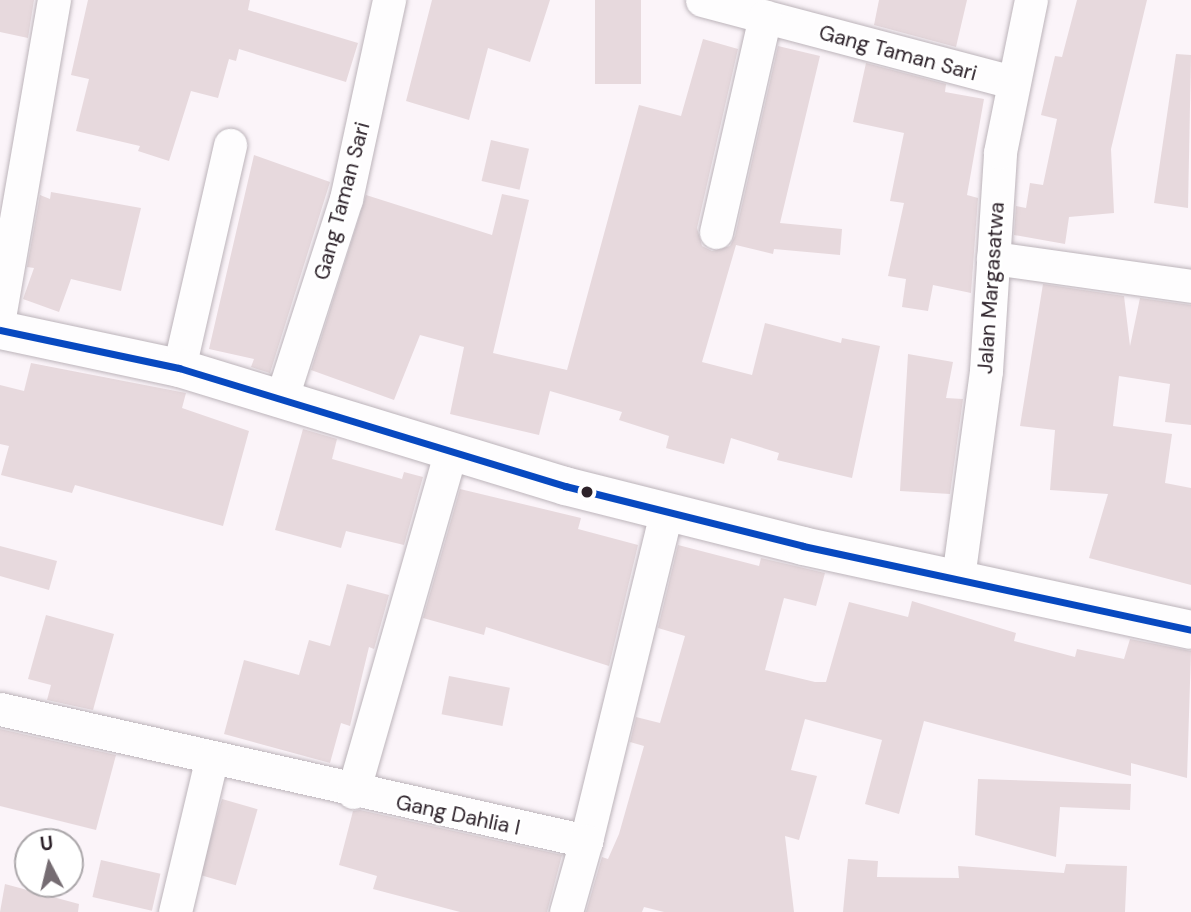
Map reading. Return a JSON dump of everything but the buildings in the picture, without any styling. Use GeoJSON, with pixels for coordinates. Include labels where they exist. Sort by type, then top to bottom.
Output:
{"type":"FeatureCollection","features":[{"type":"Feature","properties":{"kind":"main road"},"geometry":{"type":"LineString","coordinates":[[0,330],[179,368],[666,512],[1191,629]]}},
{"type":"Feature","properties":{"kind":"street"},"geometry":{"type":"LineString","coordinates":[[0,312],[54,0]]}},
{"type":"Feature","properties":{"kind":"street","name":"Gang Taman Sari"},"geometry":{"type":"LineString","coordinates":[[282,397],[346,199],[389,0]]}},
{"type":"Feature","properties":{"kind":"street","name":"Gang Taman Sari"},"geometry":{"type":"LineString","coordinates":[[702,0],[765,17],[803,13],[1013,82]]}},
{"type":"Feature","properties":{"kind":"street","name":"Jalan Margasatwa"},"geometry":{"type":"LineString","coordinates":[[958,578],[984,384],[1000,152],[1031,0]]}},
{"type":"Feature","properties":{"kind":"street"},"geometry":{"type":"LineString","coordinates":[[716,232],[765,17]]}},
{"type":"Feature","properties":{"kind":"street"},"geometry":{"type":"LineString","coordinates":[[179,368],[230,145]]}},
{"type":"Feature","properties":{"kind":"street"},"geometry":{"type":"LineString","coordinates":[[993,258],[1191,286]]}},
{"type":"Feature","properties":{"kind":"street"},"geometry":{"type":"LineString","coordinates":[[353,793],[451,450]]}},
{"type":"Feature","properties":{"kind":"street"},"geometry":{"type":"LineString","coordinates":[[566,912],[586,841],[666,512]]}},
{"type":"Feature","properties":{"kind":"street","name":"Gang Dahlia I"},"geometry":{"type":"LineString","coordinates":[[0,709],[212,757],[353,793],[586,841]]}},
{"type":"Feature","properties":{"kind":"street"},"geometry":{"type":"LineString","coordinates":[[175,912],[212,757]]}},
{"type":"Feature","properties":{"kind":"transit line"},"geometry":{"type":"LineString","coordinates":[[0,330],[179,368],[565,486],[803,546],[1191,630]]}}]}
